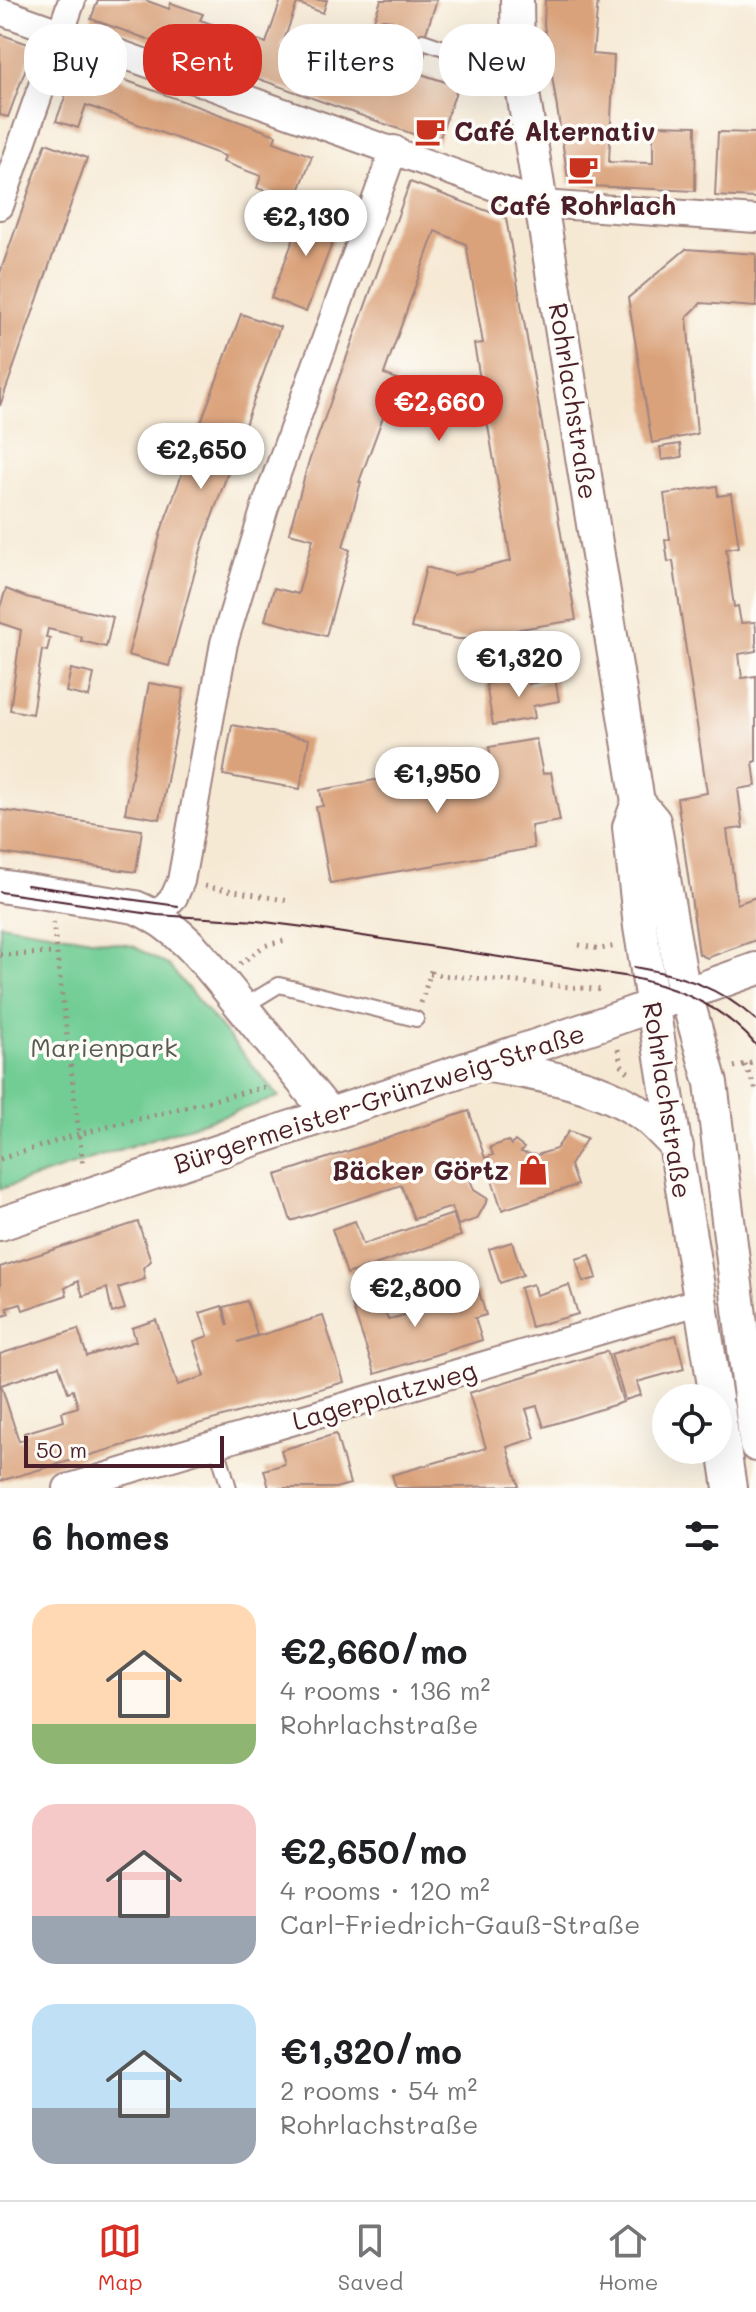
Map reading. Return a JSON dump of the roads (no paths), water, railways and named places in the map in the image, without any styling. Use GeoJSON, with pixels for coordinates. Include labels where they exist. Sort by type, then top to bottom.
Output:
{"type":"FeatureCollection","features":[{"type":"Feature","properties":{"kind":"street"},"geometry":{"type":"LineString","coordinates":[[63,24],[72,0]]}},
{"type":"Feature","properties":{"kind":"street","name":"Rohrlachstraße"},"geometry":{"type":"LineString","coordinates":[[517,0],[517,24]]}},
{"type":"Feature","properties":{"kind":"street"},"geometry":{"type":"LineString","coordinates":[[0,11],[35,24]]}},
{"type":"Feature","properties":{"kind":"street"},"geometry":{"type":"LineString","coordinates":[[127,56],[542,204],[756,219]]}},
{"type":"Feature","properties":{"kind":"street"},"geometry":{"type":"LineString","coordinates":[[0,206],[38,96]]}},
{"type":"Feature","properties":{"kind":"street","name":"Rohrlachstraße"},"geometry":{"type":"LineString","coordinates":[[524,96],[638,802],[629,827],[640,927],[714,1384]]}},
{"type":"Feature","properties":{"kind":"street"},"geometry":{"type":"LineString","coordinates":[[157,915],[174,897],[181,881],[224,643],[265,507],[394,149]]}},
{"type":"Feature","properties":{"kind":"street","name":"Rohrlachstraße"},"geometry":{"type":"LineString","coordinates":[[638,802],[654,821],[685,995],[711,1083],[756,1445]]}},
{"type":"Feature","properties":{"kind":"street"},"geometry":{"type":"LineString","coordinates":[[0,886],[135,907],[157,915],[177,931],[220,979],[330,1115]]}},
{"type":"Feature","properties":{"kind":"street","name":"Bürgermeister-Grünzweig-Straße"},"geometry":{"type":"LineString","coordinates":[[0,1224],[611,1021],[756,969]]}},
{"type":"Feature","properties":{"kind":"street"},"geometry":{"type":"LineString","coordinates":[[479,1064],[554,1079],[618,1101],[649,1120],[677,1147]]}},
{"type":"Feature","properties":{"kind":"street","name":"Lagerplatzweg"},"geometry":{"type":"LineString","coordinates":[[67,1488],[701,1301]]}},
{"type":"Feature","properties":{"kind":"street"},"geometry":{"type":"LineString","coordinates":[[726,1464],[730,1488]]}},
{"type":"Feature","properties":{"kind":"lane"},"geometry":{"type":"LineString","coordinates":[[423,41],[439,46]]}},
{"type":"Feature","properties":{"kind":"lane"},"geometry":{"type":"LineString","coordinates":[[242,1007],[279,985],[416,1019]]}},
{"type":"Feature","properties":{"kind":"lane"},"geometry":{"type":"LineString","coordinates":[[216,1444],[229,1488]]}},
{"type":"Feature","properties":{"kind":"tram line"},"geometry":{"type":"LineString","coordinates":[[27,885],[178,906]]}},
{"type":"Feature","properties":{"kind":"tram line"},"geometry":{"type":"LineString","coordinates":[[0,892],[157,915],[304,927],[624,976],[661,985],[696,999],[728,1019],[756,1045]]}},
{"type":"Feature","properties":{"kind":"tram line"},"geometry":{"type":"LineString","coordinates":[[634,967],[699,984],[728,999],[756,1020]]}},
{"type":"Feature","properties":{"kind":"place","name":"Café Alternativ"},"geometry":{"type":"Point","coordinates":[430,131]}},
{"type":"Feature","properties":{"kind":"place","name":"Café Rohrlach"},"geometry":{"type":"Point","coordinates":[583,169]}},
{"type":"Feature","properties":{"kind":"place","name":"Bäcker Görtz"},"geometry":{"type":"Point","coordinates":[533,1170]}},
{"type":"Feature","properties":{"kind":"park label","name":"Marienpark"},"geometry":{"type":"Point","coordinates":[104,1047]}}]}
